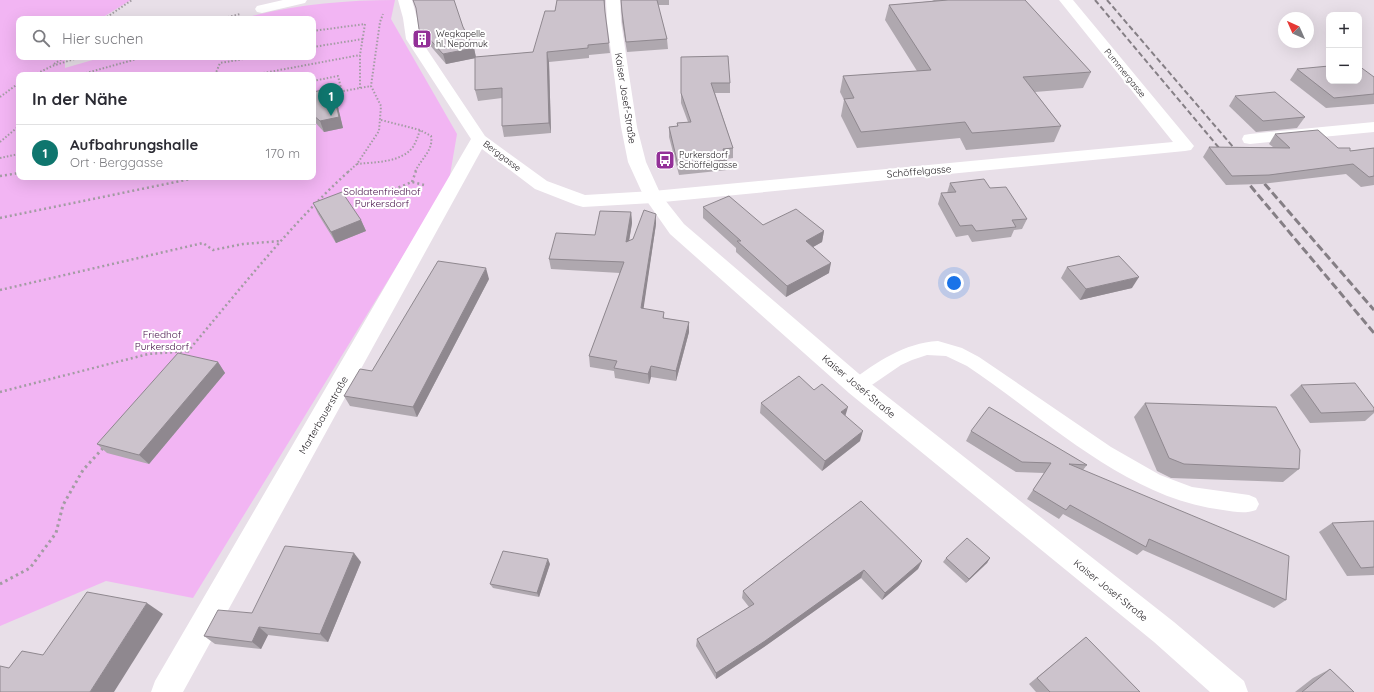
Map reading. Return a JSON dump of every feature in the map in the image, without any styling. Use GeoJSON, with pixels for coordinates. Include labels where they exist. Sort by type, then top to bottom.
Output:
{"type":"FeatureCollection","features":[{"type":"Feature","properties":{"kind":"street"},"geometry":{"type":"LineString","coordinates":[[262,9],[300,0]]}},
{"type":"Feature","properties":{"kind":"street","name":"Berggasse"},"geometry":{"type":"LineString","coordinates":[[405,0],[410,18],[413,39],[479,139],[541,185],[583,201],[653,197]]}},
{"type":"Feature","properties":{"kind":"street","name":"Kaiser Josef-Straße"},"geometry":{"type":"LineString","coordinates":[[613,0],[614,22],[629,127],[640,169],[653,197],[677,229],[857,386],[1164,632],[1233,692]]}},
{"type":"Feature","properties":{"kind":"street","name":"Pummergasse"},"geometry":{"type":"LineString","coordinates":[[1066,0],[1185,146]]}},
{"type":"Feature","properties":{"kind":"street"},"geometry":{"type":"LineString","coordinates":[[1250,139],[1374,127]]}},
{"type":"Feature","properties":{"kind":"street","name":"Marterbauerstraße"},"geometry":{"type":"LineString","coordinates":[[166,692],[479,139]]}},
{"type":"Feature","properties":{"kind":"street","name":"Schöffelgasse"},"geometry":{"type":"LineString","coordinates":[[653,197],[1185,146]]}},
{"type":"Feature","properties":{"kind":"lane"},"geometry":{"type":"LineString","coordinates":[[857,386],[900,357],[937,348],[955,352],[994,376],[1089,442],[1139,474],[1165,488],[1187,496],[1207,500],[1249,504]]}},
{"type":"Feature","properties":{"kind":"path"},"geometry":{"type":"LineString","coordinates":[[108,16],[132,0]]}},
{"type":"Feature","properties":{"kind":"path"},"geometry":{"type":"LineString","coordinates":[[183,357],[281,241],[321,197],[357,164],[379,131],[381,120],[380,106],[371,86],[380,22],[385,8]]}},
{"type":"Feature","properties":{"kind":"path"},"geometry":{"type":"LineString","coordinates":[[316,31],[365,24],[360,55],[360,88]]}},
{"type":"Feature","properties":{"kind":"path"},"geometry":{"type":"LineString","coordinates":[[316,47],[362,39]]}},
{"type":"Feature","properties":{"kind":"path"},"geometry":{"type":"LineString","coordinates":[[269,72],[360,55]]}},
{"type":"Feature","properties":{"kind":"path"},"geometry":{"type":"LineString","coordinates":[[40,72],[61,60]]}},
{"type":"Feature","properties":{"kind":"path"},"geometry":{"type":"LineString","coordinates":[[52,66],[71,60]]}},
{"type":"Feature","properties":{"kind":"path"},"geometry":{"type":"LineString","coordinates":[[90,72],[133,60]]}},
{"type":"Feature","properties":{"kind":"path"},"geometry":{"type":"LineString","coordinates":[[216,72],[220,63],[238,60]]}},
{"type":"Feature","properties":{"kind":"path"},"geometry":{"type":"LineString","coordinates":[[316,80],[338,76],[342,92]]}},
{"type":"Feature","properties":{"kind":"path"},"geometry":{"type":"LineString","coordinates":[[0,97],[16,85]]}},
{"type":"Feature","properties":{"kind":"path"},"geometry":{"type":"LineString","coordinates":[[328,94],[371,86]]}},
{"type":"Feature","properties":{"kind":"path"},"geometry":{"type":"LineString","coordinates":[[381,120],[420,130],[431,136],[433,143],[419,163],[412,182]]}},
{"type":"Feature","properties":{"kind":"path"},"geometry":{"type":"LineString","coordinates":[[0,142],[16,129]]}},
{"type":"Feature","properties":{"kind":"path"},"geometry":{"type":"LineString","coordinates":[[357,164],[379,162],[403,155],[413,146],[420,130]]}},
{"type":"Feature","properties":{"kind":"path"},"geometry":{"type":"LineString","coordinates":[[0,158],[16,155]]}},
{"type":"Feature","properties":{"kind":"path"},"geometry":{"type":"LineString","coordinates":[[0,176],[16,173]]}},
{"type":"Feature","properties":{"kind":"path"},"geometry":{"type":"LineString","coordinates":[[0,218],[185,180]]}},
{"type":"Feature","properties":{"kind":"path"},"geometry":{"type":"LineString","coordinates":[[380,195],[412,182],[425,186]]}},
{"type":"Feature","properties":{"kind":"path"},"geometry":{"type":"LineString","coordinates":[[0,290],[203,243],[213,250],[243,244],[281,241]]}},
{"type":"Feature","properties":{"kind":"path"},"geometry":{"type":"LineString","coordinates":[[0,392],[148,354],[188,351]]}},
{"type":"Feature","properties":{"kind":"path"},"geometry":{"type":"LineString","coordinates":[[0,584],[30,568],[35,562],[56,533],[63,505],[83,470],[104,446]]}},
{"type":"Feature","properties":{"kind":"green space","name":"Friedhof Purkersdorf"},"geometry":{"type":"Polygon","coordinates":[[[0,0],[131,0],[105,16],[16,16],[16,60],[65,60],[65,68],[93,60],[316,60],[316,16],[251,16],[317,4],[395,0],[391,19],[457,134],[449,181],[193,598],[106,581],[0,626],[0,0]]]}},
{"type":"Feature","properties":{"kind":"building"},"geometry":{"type":"Polygon","coordinates":[[[413,0],[454,0],[463,27],[474,48],[443,54],[425,34],[424,30],[420,31],[413,0]]]}},
{"type":"Feature","properties":{"kind":"building"},"geometry":{"type":"Polygon","coordinates":[[[557,0],[604,0],[609,43],[588,45],[588,48],[547,52],[549,123],[502,126],[502,88],[475,90],[475,57],[533,52],[545,11],[555,11],[557,0]]]}},
{"type":"Feature","properties":{"kind":"building"},"geometry":{"type":"Polygon","coordinates":[[[621,0],[657,0],[667,39],[626,42],[621,0]]]}},
{"type":"Feature","properties":{"kind":"building"},"geometry":{"type":"Polygon","coordinates":[[[948,0],[1025,0],[1091,72],[1023,77],[1061,126],[972,133],[965,122],[861,132],[844,99],[854,98],[843,76],[931,70],[889,5],[948,0]]]}},
{"type":"Feature","properties":{"kind":"building"},"geometry":{"type":"Polygon","coordinates":[[[728,56],[730,83],[711,83],[733,148],[723,149],[727,160],[678,165],[669,127],[678,126],[677,123],[691,122],[681,93],[681,57],[728,56]]]}},
{"type":"Feature","properties":{"kind":"building"},"geometry":{"type":"Polygon","coordinates":[[[1326,66],[1326,84],[1362,84],[1362,68],[1374,77],[1374,94],[1334,98],[1297,69],[1326,66]]]}},
{"type":"Feature","properties":{"kind":"building"},"geometry":{"type":"Polygon","coordinates":[[[332,88],[339,117],[320,121],[316,118],[316,91],[332,88]]]}},
{"type":"Feature","properties":{"kind":"building"},"geometry":{"type":"Polygon","coordinates":[[[1275,92],[1305,117],[1263,121],[1235,96],[1275,92]]]}},
{"type":"Feature","properties":{"kind":"building"},"geometry":{"type":"Polygon","coordinates":[[[1318,130],[1338,148],[1350,148],[1350,151],[1374,148],[1374,176],[1369,177],[1353,164],[1269,175],[1232,176],[1209,147],[1290,148],[1275,134],[1318,130]]]}},
{"type":"Feature","properties":{"kind":"building"},"geometry":{"type":"Polygon","coordinates":[[[984,179],[990,188],[1006,187],[1027,219],[1012,220],[1016,227],[976,231],[972,225],[960,226],[941,193],[956,192],[950,183],[984,179]]]}},
{"type":"Feature","properties":{"kind":"building"},"geometry":{"type":"Polygon","coordinates":[[[342,192],[361,220],[331,232],[313,203],[342,192]]]}},
{"type":"Feature","properties":{"kind":"building"},"geometry":{"type":"Polygon","coordinates":[[[729,196],[763,225],[796,209],[824,231],[806,241],[831,263],[787,286],[737,241],[741,241],[703,207],[729,196]]]}},
{"type":"Feature","properties":{"kind":"building"},"geometry":{"type":"Polygon","coordinates":[[[644,210],[656,214],[641,308],[664,312],[663,318],[689,322],[676,371],[651,366],[648,374],[614,368],[617,361],[589,356],[624,262],[549,259],[556,233],[595,235],[600,211],[631,212],[626,242],[633,239],[644,210]]]}},
{"type":"Feature","properties":{"kind":"building"},"geometry":{"type":"Polygon","coordinates":[[[1119,256],[1139,277],[1086,289],[1067,267],[1119,256]]]}},
{"type":"Feature","properties":{"kind":"building"},"geometry":{"type":"Polygon","coordinates":[[[438,261],[486,268],[413,407],[344,396],[360,369],[372,371],[438,261]]]}},
{"type":"Feature","properties":{"kind":"building"},"geometry":{"type":"Polygon","coordinates":[[[178,353],[218,362],[139,455],[97,444],[178,353]]]}},
{"type":"Feature","properties":{"kind":"building"},"geometry":{"type":"Polygon","coordinates":[[[799,376],[814,390],[822,384],[848,407],[841,412],[863,431],[825,461],[761,403],[799,376]]]}},
{"type":"Feature","properties":{"kind":"building"},"geometry":{"type":"Polygon","coordinates":[[[1355,383],[1374,408],[1374,411],[1321,413],[1301,385],[1355,383]]]}},
{"type":"Feature","properties":{"kind":"building"},"geometry":{"type":"Polygon","coordinates":[[[1145,403],[1276,407],[1300,450],[1299,469],[1184,464],[1169,458],[1145,403]]]}},
{"type":"Feature","properties":{"kind":"building"},"geometry":{"type":"Polygon","coordinates":[[[989,407],[1087,465],[1069,464],[1289,556],[1286,600],[1149,539],[1146,547],[1070,505],[1066,510],[1033,490],[1051,463],[1022,462],[971,431],[989,407]]]}},
{"type":"Feature","properties":{"kind":"building"},"geometry":{"type":"Polygon","coordinates":[[[861,501],[922,561],[885,593],[864,570],[765,641],[716,673],[697,639],[754,604],[743,591],[861,501]]]}},
{"type":"Feature","properties":{"kind":"building"},"geometry":{"type":"Polygon","coordinates":[[[1374,521],[1374,567],[1361,568],[1332,523],[1374,521]]]}},
{"type":"Feature","properties":{"kind":"building"},"geometry":{"type":"Polygon","coordinates":[[[967,538],[990,558],[969,579],[946,558],[967,538]]]}},
{"type":"Feature","properties":{"kind":"building"},"geometry":{"type":"Polygon","coordinates":[[[285,546],[354,553],[320,634],[259,627],[252,642],[204,636],[218,610],[252,613],[285,546]]]}},
{"type":"Feature","properties":{"kind":"building"},"geometry":{"type":"Polygon","coordinates":[[[503,551],[548,559],[537,593],[490,584],[503,551]]]}},
{"type":"Feature","properties":{"kind":"building"},"geometry":{"type":"Polygon","coordinates":[[[87,592],[147,603],[90,692],[0,692],[0,666],[9,668],[22,651],[43,655],[87,592]]]}},
{"type":"Feature","properties":{"kind":"building"},"geometry":{"type":"Polygon","coordinates":[[[1086,637],[1140,692],[1050,692],[1037,678],[1086,637]]]}},
{"type":"Feature","properties":{"kind":"building"},"geometry":{"type":"Polygon","coordinates":[[[1330,669],[1354,692],[1302,692],[1330,669]]]}},
{"type":"Feature","properties":{"kind":"railway"},"geometry":{"type":"LineString","coordinates":[[1095,0],[1225,155]]}},
{"type":"Feature","properties":{"kind":"railway"},"geometry":{"type":"LineString","coordinates":[[1107,0],[1240,155]]}},
{"type":"Feature","properties":{"kind":"railway"},"geometry":{"type":"LineString","coordinates":[[1257,175],[1374,310]]}},
{"type":"Feature","properties":{"kind":"railway"},"geometry":{"type":"LineString","coordinates":[[1243,177],[1374,333]]}},
{"type":"Feature","properties":{"kind":"place","name":"Wegkapelle hl. Nepomuk"},"geometry":{"type":"Point","coordinates":[422,39]}},
{"type":"Feature","properties":{"kind":"place","name":"Aufbahrungshalle"},"geometry":{"type":"Point","coordinates":[331,116]}},
{"type":"Feature","properties":{"kind":"place","name":"Purkersdorf Schöffelgasse"},"geometry":{"type":"Point","coordinates":[665,160]}},
{"type":"Feature","properties":{"kind":"park label","name":"Soldatenfriedhof Purkersdorf"},"geometry":{"type":"Point","coordinates":[382,196]}}]}
